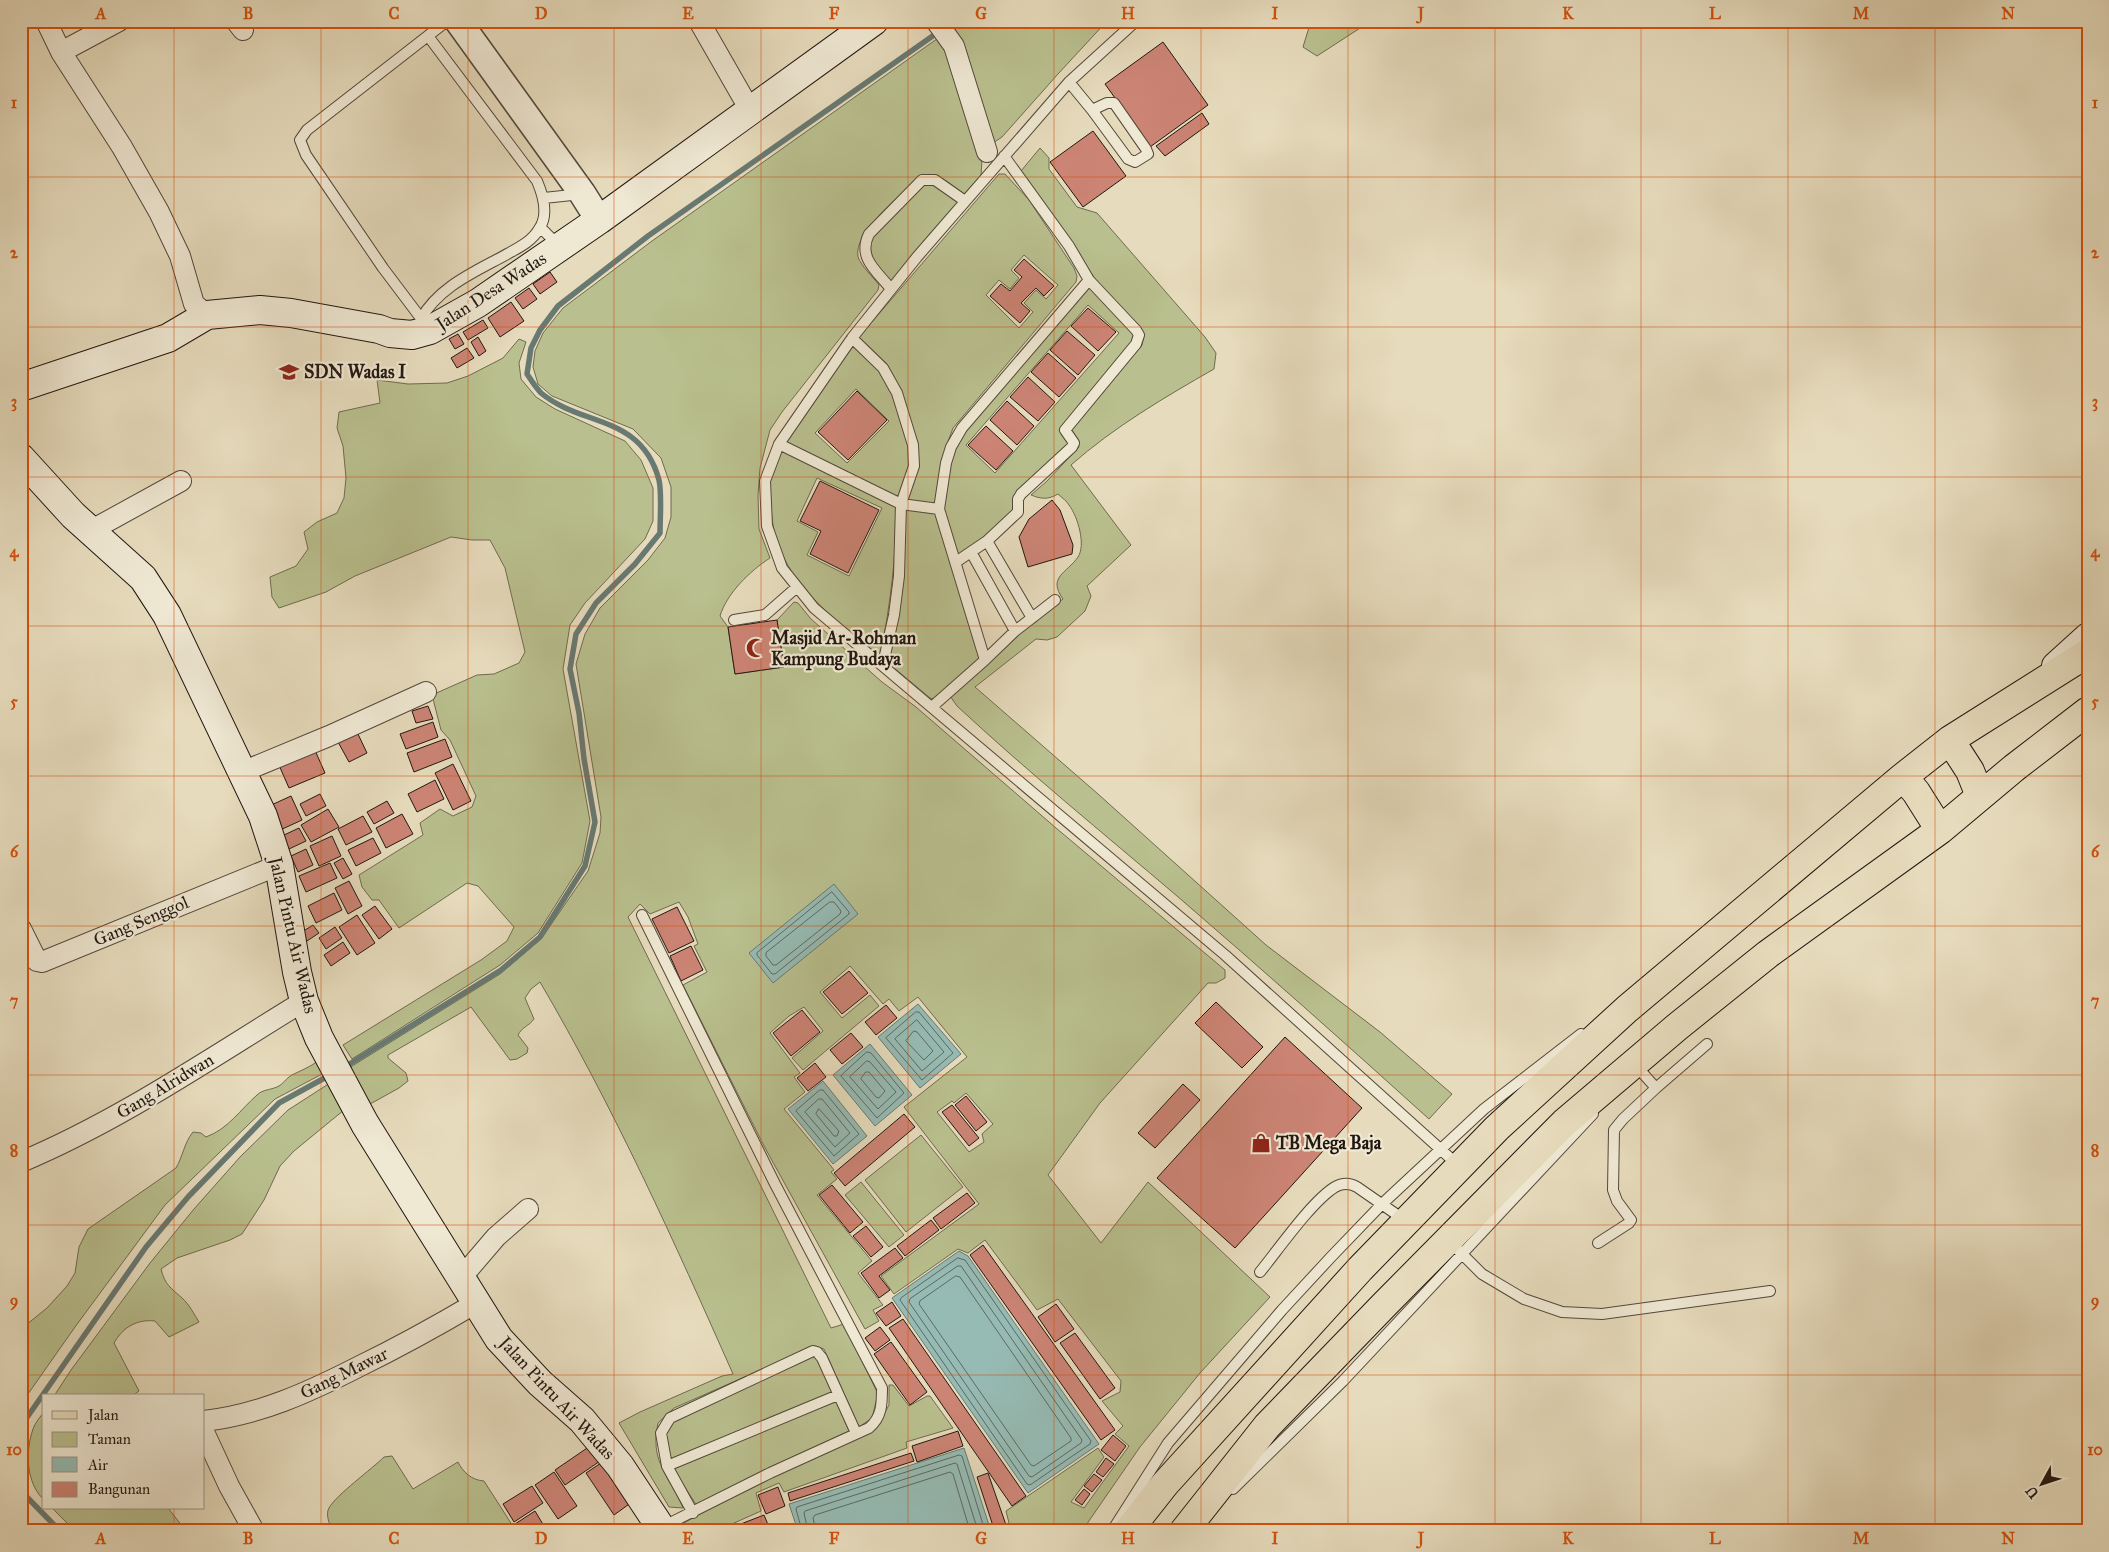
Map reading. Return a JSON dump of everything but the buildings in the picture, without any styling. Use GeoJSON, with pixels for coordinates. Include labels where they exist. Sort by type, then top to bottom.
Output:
{"type":"FeatureCollection","features":[{"type":"Feature","properties":{"kind":"main road","name":"Jalan Desa Wadas"},"geometry":{"type":"LineString","coordinates":[[21,387],[168,338],[207,315],[260,310],[291,313],[379,329],[390,333],[412,335],[426,324],[505,286],[550,237],[599,220],[874,21]]}},
{"type":"Feature","properties":{"kind":"main road","name":"Jalan Pintu Air Wadas"},"geometry":{"type":"LineString","coordinates":[[21,458],[90,531],[143,578],[157,597],[263,816],[279,865],[304,1001],[336,1072],[391,1166],[499,1339],[521,1364],[582,1420],[620,1466],[662,1529]]}},
{"type":"Feature","properties":{"kind":"main road"},"geometry":{"type":"LineString","coordinates":[[2036,684],[2088,637]]}},
{"type":"Feature","properties":{"kind":"main road"},"geometry":{"type":"LineString","coordinates":[[1128,1531],[1165,1484],[1360,1269],[1406,1222],[1450,1158],[1497,1128],[1627,1009],[1902,777],[1950,740],[2036,684],[2088,653]]}},
{"type":"Feature","properties":{"kind":"main road"},"geometry":{"type":"LineString","coordinates":[[1184,1531],[1267,1426],[1385,1304],[1455,1246],[1564,1123],[1677,1027],[1768,954],[1940,830],[2088,711]]}},
{"type":"Feature","properties":{"kind":"main road"},"geometry":{"type":"LineString","coordinates":[[1950,740],[1970,771],[1980,796]]}},
{"type":"Feature","properties":{"kind":"main road"},"geometry":{"type":"LineString","coordinates":[[1902,777],[1916,792],[1940,830]]}},
{"type":"Feature","properties":{"kind":"street"},"geometry":{"type":"LineString","coordinates":[[46,21],[61,52],[122,147],[159,212],[180,256],[194,304],[207,315]]}},
{"type":"Feature","properties":{"kind":"street"},"geometry":{"type":"LineString","coordinates":[[61,52],[119,21]]}},
{"type":"Feature","properties":{"kind":"street"},"geometry":{"type":"LineString","coordinates":[[458,21],[582,193],[599,220]]}},
{"type":"Feature","properties":{"kind":"street"},"geometry":{"type":"LineString","coordinates":[[699,21],[750,110]]}},
{"type":"Feature","properties":{"kind":"street"},"geometry":{"type":"LineString","coordinates":[[936,21],[950,41],[996,154]]}},
{"type":"Feature","properties":{"kind":"street"},"geometry":{"type":"LineString","coordinates":[[90,531],[180,481]]}},
{"type":"Feature","properties":{"kind":"street"},"geometry":{"type":"LineString","coordinates":[[242,772],[329,736],[426,692]]}},
{"type":"Feature","properties":{"kind":"street","name":"Gang Senggol"},"geometry":{"type":"LineString","coordinates":[[21,929],[37,961],[42,962],[279,865]]}},
{"type":"Feature","properties":{"kind":"street","name":"Gang Alridwan"},"geometry":{"type":"LineString","coordinates":[[21,1162],[86,1132],[136,1104],[304,1001]]}},
{"type":"Feature","properties":{"kind":"street"},"geometry":{"type":"LineString","coordinates":[[461,1278],[496,1237],[528,1209]]}},
{"type":"Feature","properties":{"kind":"street","name":"Gang Mawar"},"geometry":{"type":"LineString","coordinates":[[205,1421],[259,1411],[326,1384],[421,1336],[476,1302]]}},
{"type":"Feature","properties":{"kind":"street"},"geometry":{"type":"LineString","coordinates":[[205,1434],[229,1486],[254,1531]]}},
{"type":"Feature","properties":{"kind":"lane"},"geometry":{"type":"LineString","coordinates":[[426,324],[383,268],[306,155],[300,140],[307,130],[447,21]]}},
{"type":"Feature","properties":{"kind":"lane"},"geometry":{"type":"LineString","coordinates":[[985,177],[996,154],[1068,82],[1136,21]]}},
{"type":"Feature","properties":{"kind":"lane"},"geometry":{"type":"LineString","coordinates":[[428,36],[537,181],[544,198],[550,237]]}},
{"type":"Feature","properties":{"kind":"lane"},"geometry":{"type":"LineString","coordinates":[[1068,82],[1092,110],[1128,159],[1135,162],[1148,154],[1114,103],[1107,102],[1092,110]]}},
{"type":"Feature","properties":{"kind":"lane"},"geometry":{"type":"LineString","coordinates":[[996,154],[985,177],[891,288],[852,338],[779,444],[765,481],[767,526],[782,568],[814,608],[933,706],[1225,955],[1450,1158],[1382,1204],[1282,1310],[1168,1444],[1112,1531]]}},
{"type":"Feature","properties":{"kind":"lane"},"geometry":{"type":"LineString","coordinates":[[956,562],[987,541],[1018,512],[1018,499],[1021,494],[1072,447],[1074,443],[1065,430],[1131,351],[1139,338],[1136,330],[1089,280],[1070,246],[996,154]]}},
{"type":"Feature","properties":{"kind":"lane"},"geometry":{"type":"LineString","coordinates":[[891,288],[865,256],[865,243],[869,234],[922,180],[935,180],[965,201]]}},
{"type":"Feature","properties":{"kind":"lane"},"geometry":{"type":"LineString","coordinates":[[544,198],[582,193]]}},
{"type":"Feature","properties":{"kind":"lane"},"geometry":{"type":"LineString","coordinates":[[985,660],[939,509],[946,463],[951,447],[962,428],[1089,280]]}},
{"type":"Feature","properties":{"kind":"lane"},"geometry":{"type":"LineString","coordinates":[[852,338],[883,368],[897,393],[913,445],[914,466],[901,504],[899,576],[894,615],[883,664]]}},
{"type":"Feature","properties":{"kind":"lane"},"geometry":{"type":"LineString","coordinates":[[779,444],[901,504],[939,509]]}},
{"type":"Feature","properties":{"kind":"lane"},"geometry":{"type":"LineString","coordinates":[[987,541],[1032,618]]}},
{"type":"Feature","properties":{"kind":"lane"},"geometry":{"type":"LineString","coordinates":[[971,552],[1015,631]]}},
{"type":"Feature","properties":{"kind":"lane"},"geometry":{"type":"LineString","coordinates":[[734,620],[765,615],[797,587]]}},
{"type":"Feature","properties":{"kind":"lane"},"geometry":{"type":"LineString","coordinates":[[933,706],[1015,631],[1054,600]]}},
{"type":"Feature","properties":{"kind":"lane"},"geometry":{"type":"LineString","coordinates":[[642,914],[775,1184],[882,1388],[882,1406],[877,1421],[868,1428],[770,1473],[662,1529]]}},
{"type":"Feature","properties":{"kind":"lane"},"geometry":{"type":"LineString","coordinates":[[1190,1531],[1343,1381],[1455,1246],[1638,1068],[1677,1027]]}},
{"type":"Feature","properties":{"kind":"lane"},"geometry":{"type":"LineString","coordinates":[[1598,1243],[1631,1220],[1616,1201],[1613,1190],[1614,1130],[1623,1118],[1707,1044]]}},
{"type":"Feature","properties":{"kind":"lane"},"geometry":{"type":"LineString","coordinates":[[1638,1068],[1656,1088]]}},
{"type":"Feature","properties":{"kind":"lane"},"geometry":{"type":"LineString","coordinates":[[1260,1272],[1319,1201],[1336,1186],[1350,1183],[1406,1222]]}},
{"type":"Feature","properties":{"kind":"lane"},"geometry":{"type":"LineString","coordinates":[[1455,1246],[1482,1274],[1524,1299],[1562,1312],[1602,1314],[1770,1291]]}},
{"type":"Feature","properties":{"kind":"lane"},"geometry":{"type":"LineString","coordinates":[[693,1513],[667,1466],[661,1433],[670,1418],[813,1351],[817,1352],[822,1358],[856,1433]]}},
{"type":"Feature","properties":{"kind":"lane"},"geometry":{"type":"LineString","coordinates":[[667,1466],[838,1395]]}},
{"type":"Feature","properties":{"kind":"green space"},"geometry":{"type":"Polygon","coordinates":[[[967,21],[1107,21],[1002,137],[993,143],[954,30],[967,21]]]}},
{"type":"Feature","properties":{"kind":"green space"},"geometry":{"type":"Polygon","coordinates":[[[1311,21],[1371,21],[1317,56],[1303,47],[1311,21]]]}},
{"type":"Feature","properties":{"kind":"green space"},"geometry":{"type":"Polygon","coordinates":[[[941,36],[982,159],[981,176],[964,194],[934,175],[923,176],[878,216],[862,237],[858,248],[858,257],[864,268],[879,285],[878,290],[770,430],[760,468],[758,495],[759,529],[770,558],[740,583],[723,607],[720,616],[728,627],[735,674],[784,667],[777,620],[794,602],[798,603],[811,619],[882,682],[916,707],[1225,970],[1225,978],[1216,983],[1208,983],[1100,1103],[1048,1175],[1101,1243],[1148,1182],[1270,1297],[1200,1373],[1140,1447],[1082,1531],[1011,1531],[1006,1511],[1098,1448],[1104,1457],[1071,1502],[1084,1508],[1129,1446],[1115,1434],[1123,1426],[1102,1401],[1120,1392],[1121,1381],[1058,1299],[1037,1310],[985,1240],[968,1253],[958,1249],[894,1294],[881,1276],[979,1204],[904,1107],[967,1057],[918,997],[899,1011],[889,999],[883,1004],[850,966],[820,992],[842,1018],[870,995],[879,1006],[803,1070],[792,1058],[823,1031],[804,1007],[789,1016],[770,1033],[800,1073],[794,1077],[805,1092],[784,1109],[831,1166],[834,1170],[831,1172],[837,1179],[817,1195],[872,1261],[858,1273],[883,1305],[873,1310],[879,1321],[865,1329],[764,1146],[683,985],[707,972],[694,946],[698,944],[688,917],[679,902],[650,914],[640,904],[628,917],[831,1328],[844,1324],[878,1394],[872,1418],[859,1427],[824,1349],[815,1346],[674,1408],[658,1423],[656,1441],[662,1469],[683,1508],[669,1507],[619,1423],[722,1376],[733,1374],[666,1225],[618,1126],[540,982],[531,989],[525,998],[534,1019],[518,1035],[528,1048],[527,1053],[517,1059],[510,1060],[471,1007],[388,1055],[388,1058],[406,1073],[408,1081],[372,1103],[368,1104],[349,1068],[500,974],[541,939],[588,871],[600,833],[601,817],[576,664],[585,634],[600,608],[648,560],[665,538],[671,517],[671,487],[661,458],[633,429],[552,396],[538,384],[533,367],[535,351],[543,333],[563,308],[652,241],[941,36]],[[966,1093],[954,1103],[952,1101],[937,1112],[969,1152],[984,1142],[982,1134],[993,1124],[966,1093]]]}},
{"type":"Feature","properties":{"kind":"green space"},"geometry":{"type":"Polygon","coordinates":[[[1040,148],[1049,158],[1049,169],[1077,207],[1097,213],[1205,337],[1216,353],[1214,369],[1122,425],[1071,465],[1131,545],[1087,586],[1091,596],[1085,611],[1057,637],[1047,640],[1036,639],[975,687],[1098,794],[1266,945],[1380,1032],[1452,1094],[1429,1119],[1241,951],[1011,755],[957,706],[950,696],[1012,638],[1063,599],[1057,585],[1058,580],[1078,557],[1080,552],[1081,538],[1078,524],[1068,504],[1058,494],[1044,498],[1031,495],[1079,447],[1072,430],[1142,345],[1144,335],[1138,324],[1100,286],[1021,171],[1040,148]]]}},
{"type":"Feature","properties":{"kind":"green space"},"geometry":{"type":"Polygon","coordinates":[[[999,174],[1005,174],[1029,200],[1074,268],[1077,276],[1076,282],[953,428],[946,447],[935,505],[906,501],[918,468],[900,390],[887,364],[859,337],[999,174]],[[1024,255],[1011,270],[1019,278],[1010,289],[999,280],[986,295],[1019,328],[1033,312],[1024,303],[1036,290],[1046,299],[1058,285],[1024,255]]]}},
{"type":"Feature","properties":{"kind":"green space"},"geometry":{"type":"Polygon","coordinates":[[[928,180],[962,201],[891,283],[874,260],[871,254],[870,242],[873,235],[928,180]]]}},
{"type":"Feature","properties":{"kind":"green space"},"geometry":{"type":"Polygon","coordinates":[[[1089,284],[1135,334],[1134,340],[1061,428],[1069,445],[1015,496],[1015,509],[984,538],[958,556],[943,510],[946,481],[956,443],[1089,284]],[[1088,305],[966,445],[995,473],[1119,333],[1088,305]]]}},
{"type":"Feature","properties":{"kind":"green space"},"geometry":{"type":"Polygon","coordinates":[[[519,339],[526,342],[519,363],[521,379],[536,397],[555,409],[625,441],[641,460],[653,488],[653,521],[645,539],[585,603],[570,625],[563,669],[590,821],[582,863],[538,933],[500,965],[352,1059],[343,1045],[481,960],[507,941],[514,927],[478,886],[467,883],[399,928],[379,900],[372,900],[362,887],[359,875],[423,835],[420,823],[440,809],[453,816],[472,807],[476,796],[450,740],[441,730],[432,695],[477,675],[494,674],[519,663],[525,652],[505,568],[490,540],[451,537],[355,576],[326,592],[279,608],[272,597],[270,577],[296,566],[308,549],[304,532],[317,522],[337,513],[344,498],[346,478],[343,446],[337,428],[339,412],[380,403],[377,380],[408,384],[447,383],[468,376],[503,358],[519,339]]]}},
{"type":"Feature","properties":{"kind":"green space"},"geometry":{"type":"Polygon","coordinates":[[[853,343],[881,372],[894,396],[910,445],[911,466],[899,499],[784,442],[853,343]],[[856,389],[815,433],[847,463],[889,421],[856,389]]]}},
{"type":"Feature","properties":{"kind":"green space"},"geometry":{"type":"Polygon","coordinates":[[[781,448],[897,507],[892,582],[880,657],[842,626],[808,593],[794,575],[783,555],[775,533],[769,491],[773,469],[781,448]],[[817,478],[797,521],[818,532],[807,555],[849,576],[882,508],[817,478]]]}},
{"type":"Feature","properties":{"kind":"green space"},"geometry":{"type":"Polygon","coordinates":[[[903,506],[937,511],[980,660],[934,699],[930,698],[887,662],[903,506]]]}},
{"type":"Feature","properties":{"kind":"green space"},"geometry":{"type":"Polygon","coordinates":[[[318,1061],[324,1073],[275,1099],[165,1205],[21,1404],[21,1329],[47,1308],[67,1286],[75,1273],[79,1247],[88,1229],[176,1168],[193,1132],[201,1133],[206,1137],[214,1134],[259,1093],[279,1086],[292,1075],[318,1061]]]}},
{"type":"Feature","properties":{"kind":"green space"},"geometry":{"type":"Polygon","coordinates":[[[330,1083],[344,1110],[294,1151],[280,1166],[264,1200],[242,1234],[177,1258],[161,1269],[166,1282],[187,1303],[199,1322],[169,1337],[155,1321],[142,1321],[126,1328],[114,1343],[139,1391],[135,1394],[55,1394],[150,1263],[194,1209],[240,1157],[288,1110],[330,1083]]]}},
{"type":"Feature","properties":{"kind":"green space"},"geometry":{"type":"Polygon","coordinates":[[[921,1135],[963,1187],[906,1232],[865,1180],[921,1135]]]}},
{"type":"Feature","properties":{"kind":"green space"},"geometry":{"type":"Polygon","coordinates":[[[861,1182],[904,1235],[889,1247],[845,1195],[861,1182]]]}},
{"type":"Feature","properties":{"kind":"green space"},"geometry":{"type":"Polygon","coordinates":[[[811,1355],[816,1356],[832,1393],[671,1460],[665,1435],[672,1421],[811,1355]]]}},
{"type":"Feature","properties":{"kind":"green space"},"geometry":{"type":"Polygon","coordinates":[[[889,1385],[893,1385],[909,1406],[930,1396],[953,1428],[906,1442],[907,1448],[784,1492],[779,1483],[756,1493],[761,1511],[723,1528],[724,1531],[683,1531],[680,1525],[750,1487],[877,1427],[889,1405],[889,1385]]]}},
{"type":"Feature","properties":{"kind":"green space"},"geometry":{"type":"Polygon","coordinates":[[[836,1401],[849,1431],[769,1468],[697,1506],[673,1469],[836,1401]]]}},
{"type":"Feature","properties":{"kind":"green space"},"geometry":{"type":"Polygon","coordinates":[[[42,1414],[42,1498],[30,1476],[28,1457],[30,1438],[36,1422],[42,1414]]]}},
{"type":"Feature","properties":{"kind":"green space"},"geometry":{"type":"Polygon","coordinates":[[[392,1456],[413,1489],[458,1462],[468,1475],[484,1481],[516,1531],[332,1531],[328,1514],[329,1508],[333,1503],[346,1489],[384,1457],[392,1456]]]}},
{"type":"Feature","properties":{"kind":"green space"},"geometry":{"type":"Polygon","coordinates":[[[54,1510],[170,1510],[186,1531],[75,1531],[54,1510]]]}},
{"type":"Feature","properties":{"kind":"water"},"geometry":{"type":"Polygon","coordinates":[[[834,884],[858,914],[773,983],[749,953],[834,884]]]}},
{"type":"Feature","properties":{"kind":"water"},"geometry":{"type":"Polygon","coordinates":[[[918,1004],[961,1054],[920,1088],[878,1037],[918,1004]]]}},
{"type":"Feature","properties":{"kind":"water"},"geometry":{"type":"Polygon","coordinates":[[[870,1044],[912,1095],[875,1126],[833,1075],[870,1044]]]}},
{"type":"Feature","properties":{"kind":"water"},"geometry":{"type":"Polygon","coordinates":[[[823,1081],[867,1136],[833,1164],[788,1109],[823,1081]]]}},
{"type":"Feature","properties":{"kind":"water"},"geometry":{"type":"Polygon","coordinates":[[[959,1251],[968,1256],[1099,1444],[1028,1493],[892,1298],[959,1251]]]}},
{"type":"Feature","properties":{"kind":"water"},"geometry":{"type":"Polygon","coordinates":[[[964,1448],[990,1528],[983,1531],[798,1531],[789,1504],[964,1448]]]}},
{"type":"Feature","properties":{"kind":"waterway"},"geometry":{"type":"LineString","coordinates":[[343,1068],[501,970],[540,937],[585,866],[595,822],[584,759],[579,713],[570,669],[576,634],[596,603],[635,564],[660,533],[660,486],[650,459],[639,443],[625,432],[609,424],[557,404],[537,389],[527,374],[531,348],[540,330],[558,306],[648,236],[954,21]]}},
{"type":"Feature","properties":{"kind":"waterway"},"geometry":{"type":"LineString","coordinates":[[43,1394],[146,1247],[188,1197],[279,1103],[330,1075]]}},
{"type":"Feature","properties":{"kind":"waterway"},"geometry":{"type":"LineString","coordinates":[[21,1426],[42,1396]]}},
{"type":"Feature","properties":{"kind":"waterway"},"geometry":{"type":"LineString","coordinates":[[21,1491],[60,1531]]}},
{"type":"Feature","properties":{"kind":"place","name":"SDN Wadas I"},"geometry":{"type":"Point","coordinates":[289,372]}},
{"type":"Feature","properties":{"kind":"place","name":"Masjid Ar-Rohman Kampung Budaya"},"geometry":{"type":"Point","coordinates":[756,648]}},
{"type":"Feature","properties":{"kind":"place","name":"TB Mega Baja"},"geometry":{"type":"Point","coordinates":[1261,1143]}}]}
